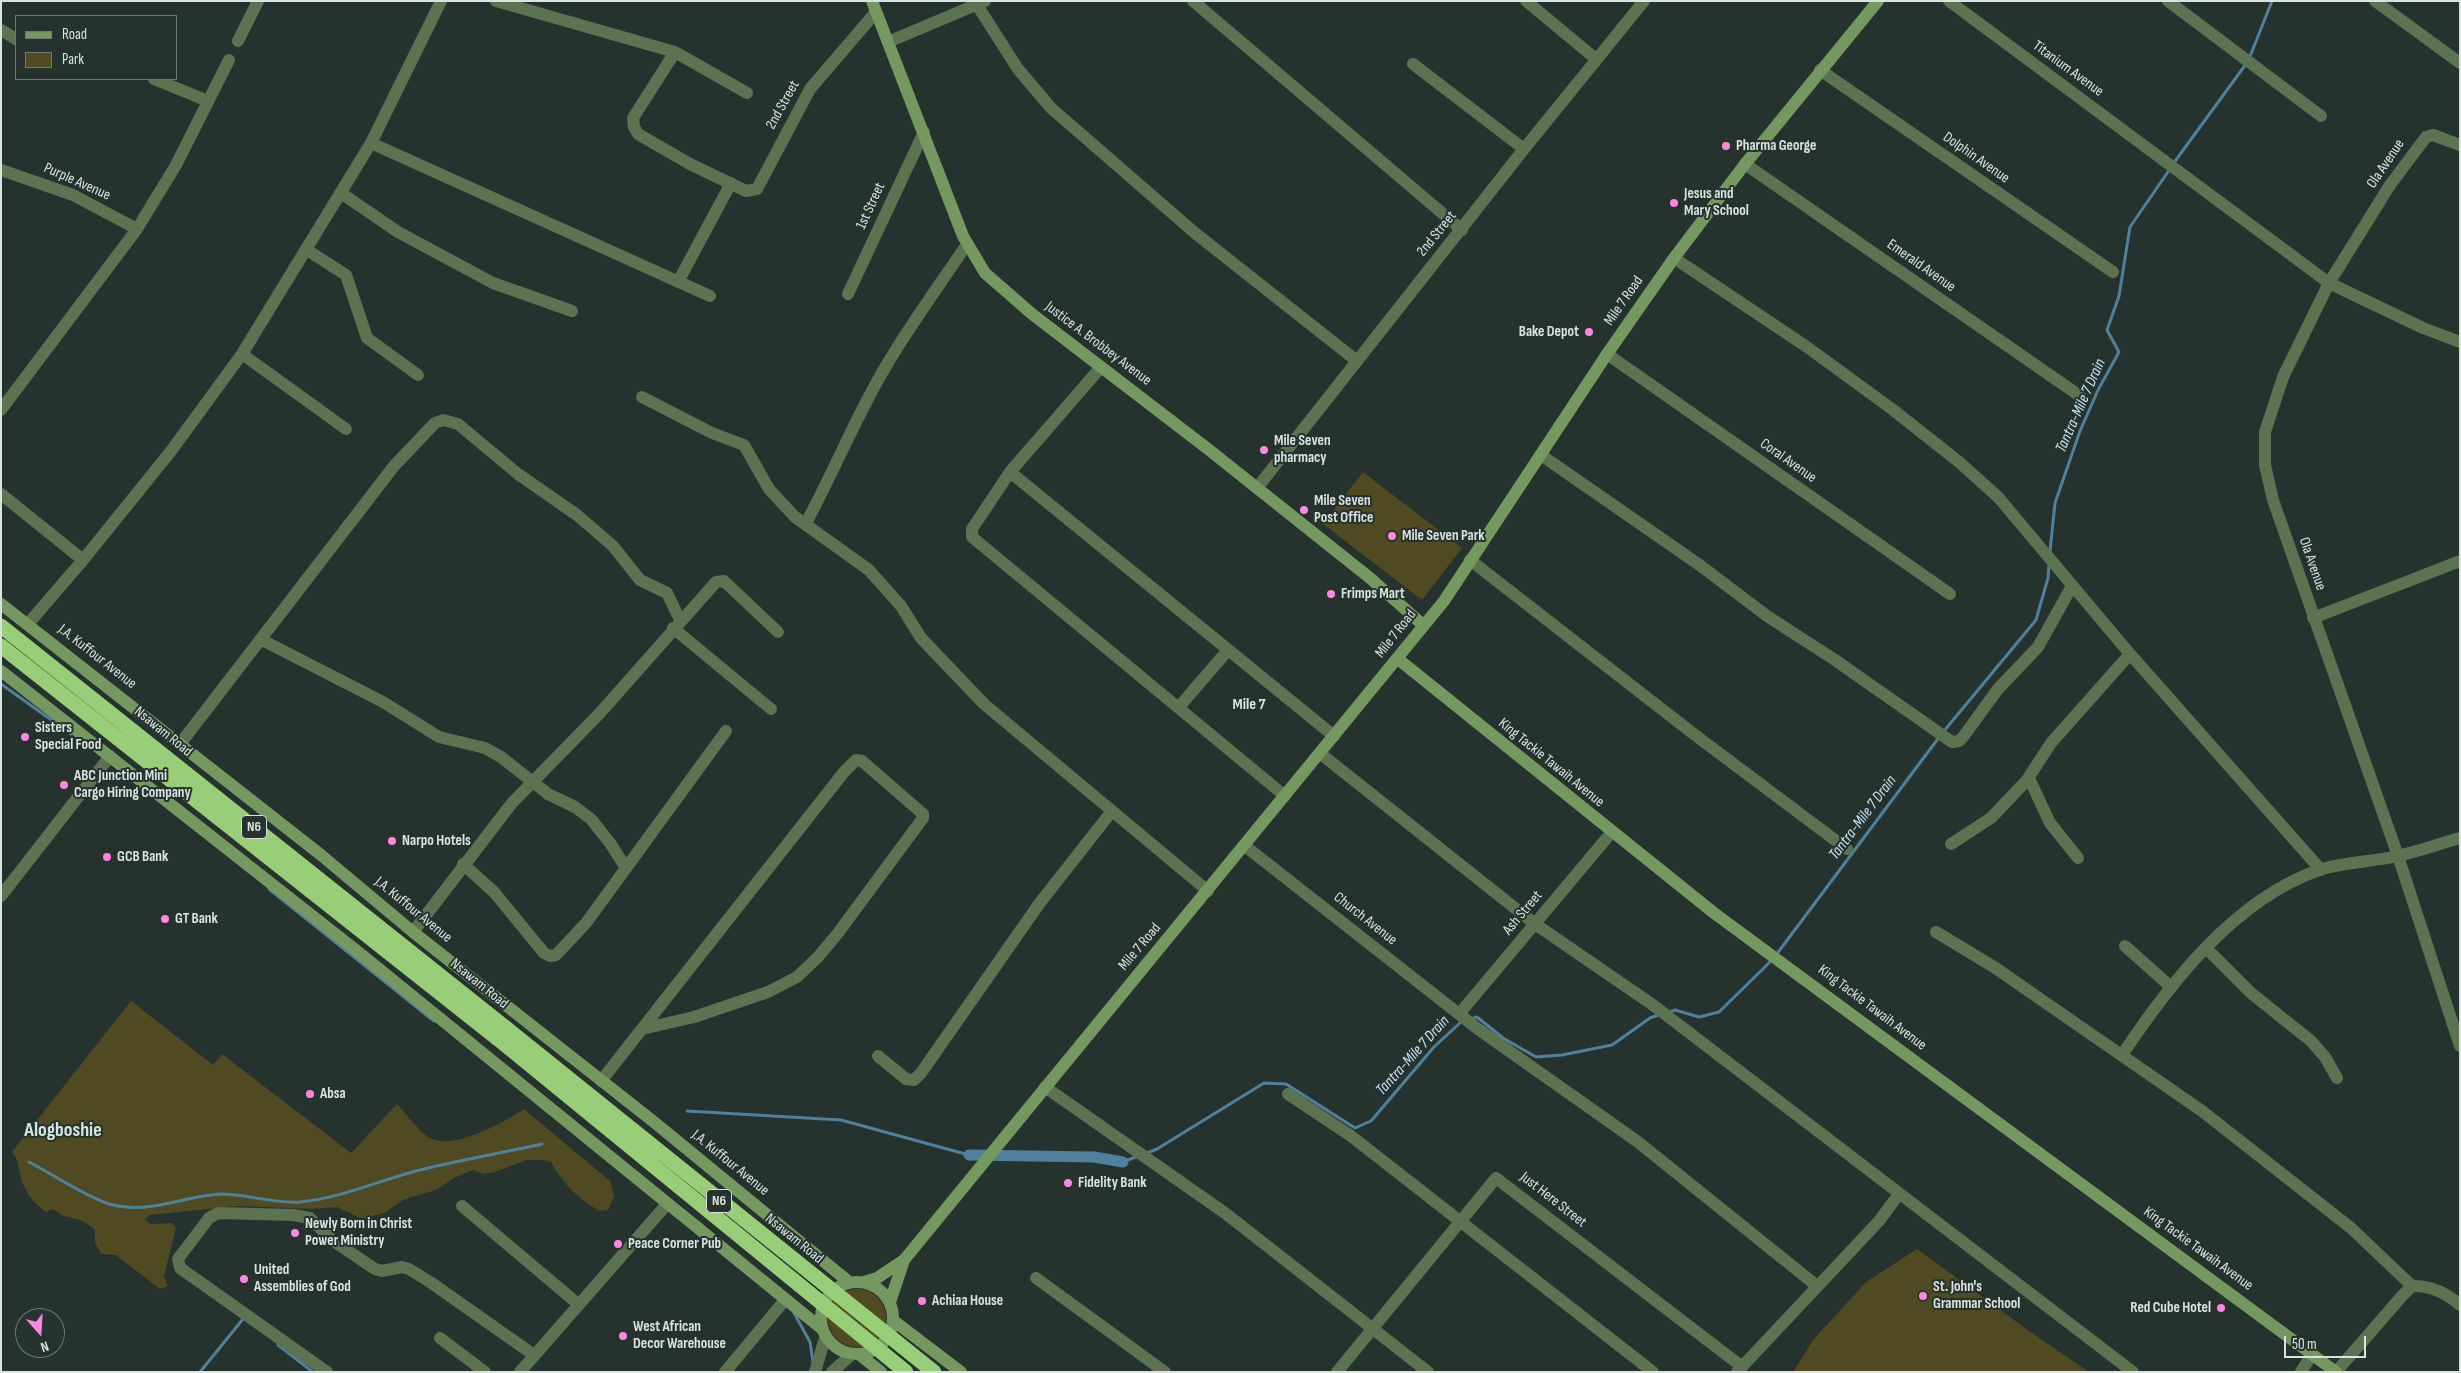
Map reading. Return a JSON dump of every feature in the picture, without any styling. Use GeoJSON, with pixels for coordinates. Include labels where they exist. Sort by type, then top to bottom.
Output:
{"type":"FeatureCollection","features":[{"type":"Feature","properties":{"kind":"highway","name":"Nsawam Road"},"geometry":{"type":"LineString","coordinates":[[1,626],[501,1033],[906,1372]]}},
{"type":"Feature","properties":{"kind":"highway","name":"Nsawam Road"},"geometry":{"type":"LineString","coordinates":[[1,646],[501,1033],[934,1372]]}},
{"type":"Feature","properties":{"kind":"street"},"geometry":{"type":"LineString","coordinates":[[238,40],[258,1]]}},
{"type":"Feature","properties":{"kind":"street"},"geometry":{"type":"LineString","coordinates":[[28,624],[83,560],[171,451],[242,354],[371,143],[441,1]]}},
{"type":"Feature","properties":{"kind":"street"},"geometry":{"type":"LineString","coordinates":[[496,1],[674,52],[747,93]]}},
{"type":"Feature","properties":{"kind":"street"},"geometry":{"type":"LineString","coordinates":[[1194,1],[1462,230]]}},
{"type":"Feature","properties":{"kind":"street"},"geometry":{"type":"LineString","coordinates":[[1526,1],[1596,59]]}},
{"type":"Feature","properties":{"kind":"street","name":"2nd Street"},"geometry":{"type":"LineString","coordinates":[[1257,488],[1524,149],[1644,1]]}},
{"type":"Feature","properties":{"kind":"street","name":"Mile 7 Road"},"geometry":{"type":"LineString","coordinates":[[904,1260],[1444,601],[1607,354],[1674,258],[1745,164],[1878,1]]}},
{"type":"Feature","properties":{"kind":"street","name":"Titanium Avenue"},"geometry":{"type":"LineString","coordinates":[[1949,1],[2329,282],[2423,328],[2460,342]]}},
{"type":"Feature","properties":{"kind":"street"},"geometry":{"type":"LineString","coordinates":[[2168,1],[2321,116]]}},
{"type":"Feature","properties":{"kind":"street"},"geometry":{"type":"LineString","coordinates":[[2375,1],[2460,63]]}},
{"type":"Feature","properties":{"kind":"street"},"geometry":{"type":"LineString","coordinates":[[888,42],[981,3],[1018,69],[1051,108],[1195,232],[1356,361]]}},
{"type":"Feature","properties":{"kind":"street","name":"2nd Street"},"geometry":{"type":"LineString","coordinates":[[731,184],[746,191],[757,189],[810,88],[874,7]]}},
{"type":"Feature","properties":{"kind":"street","name":"Justice A. Brobbey Avenue"},"geometry":{"type":"LineString","coordinates":[[874,7],[967,244],[985,273],[1032,314],[1370,578],[1423,625]]}},
{"type":"Feature","properties":{"kind":"street"},"geometry":{"type":"LineString","coordinates":[[1,30],[15,38]]}},
{"type":"Feature","properties":{"kind":"street"},"geometry":{"type":"LineString","coordinates":[[674,52],[633,118],[634,127],[638,134],[690,164],[731,184],[678,282]]}},
{"type":"Feature","properties":{"kind":"street"},"geometry":{"type":"LineString","coordinates":[[1,410],[137,229],[176,165],[228,60]]}},
{"type":"Feature","properties":{"kind":"street"},"geometry":{"type":"LineString","coordinates":[[1413,64],[1524,149]]}},
{"type":"Feature","properties":{"kind":"street","name":"Dolphin Avenue"},"geometry":{"type":"LineString","coordinates":[[1820,70],[2113,272]]}},
{"type":"Feature","properties":{"kind":"street"},"geometry":{"type":"LineString","coordinates":[[156,80],[208,101]]}},
{"type":"Feature","properties":{"kind":"street","name":"1st Street"},"geometry":{"type":"LineString","coordinates":[[848,294],[924,132]]}},
{"type":"Feature","properties":{"kind":"street","name":"Ola Avenue"},"geometry":{"type":"LineString","coordinates":[[2454,143],[2433,135],[2421,141],[2329,282],[2283,377],[2265,432],[2265,465],[2273,500],[2398,856],[2456,1026],[2460,1046]]}},
{"type":"Feature","properties":{"kind":"street"},"geometry":{"type":"LineString","coordinates":[[371,143],[710,296]]}},
{"type":"Feature","properties":{"kind":"street","name":"Emerald Avenue"},"geometry":{"type":"LineString","coordinates":[[1745,164],[2080,396]]}},
{"type":"Feature","properties":{"kind":"street","name":"Purple Avenue"},"geometry":{"type":"LineString","coordinates":[[1,170],[73,195],[137,229]]}},
{"type":"Feature","properties":{"kind":"street"},"geometry":{"type":"LineString","coordinates":[[341,194],[398,232],[493,283],[572,311]]}},
{"type":"Feature","properties":{"kind":"street"},"geometry":{"type":"LineString","coordinates":[[806,523],[827,486],[847,437],[888,361],[967,244]]}},
{"type":"Feature","properties":{"kind":"street"},"geometry":{"type":"LineString","coordinates":[[307,250],[342,270],[346,275],[367,338],[418,375]]}},
{"type":"Feature","properties":{"kind":"street"},"geometry":{"type":"LineString","coordinates":[[1674,258],[1807,347],[1892,409],[1959,462],[1998,497],[2130,654],[2321,870]]}},
{"type":"Feature","properties":{"kind":"street"},"geometry":{"type":"LineString","coordinates":[[242,354],[346,429]]}},
{"type":"Feature","properties":{"kind":"street","name":"Coral Avenue"},"geometry":{"type":"LineString","coordinates":[[1607,354],[1950,594]]}},
{"type":"Feature","properties":{"kind":"street"},"geometry":{"type":"LineString","coordinates":[[1101,367],[1010,472],[972,529],[972,537],[1285,796]]}},
{"type":"Feature","properties":{"kind":"street"},"geometry":{"type":"LineString","coordinates":[[642,397],[712,433],[744,445],[769,489],[795,516],[869,570],[901,606],[922,638],[984,704],[1208,891]]}},
{"type":"Feature","properties":{"kind":"street"},"geometry":{"type":"LineString","coordinates":[[180,744],[262,640],[394,466],[435,423],[443,420],[458,424],[518,474],[584,521],[613,546],[640,580],[666,593],[676,624],[771,709]]}},
{"type":"Feature","properties":{"kind":"street"},"geometry":{"type":"LineString","coordinates":[[1541,455],[1701,566],[1767,616],[1835,660],[1952,742],[1959,741],[1998,689],[2038,648],[2072,586]]}},
{"type":"Feature","properties":{"kind":"street"},"geometry":{"type":"LineString","coordinates":[[1010,472],[1334,736]]}},
{"type":"Feature","properties":{"kind":"street"},"geometry":{"type":"LineString","coordinates":[[1,494],[83,560]]}},
{"type":"Feature","properties":{"kind":"street"},"geometry":{"type":"LineString","coordinates":[[1470,560],[1664,711],[1847,849]]}},
{"type":"Feature","properties":{"kind":"street"},"geometry":{"type":"LineString","coordinates":[[2313,618],[2460,561]]}},
{"type":"Feature","properties":{"kind":"street"},"geometry":{"type":"LineString","coordinates":[[413,932],[463,864],[512,803],[600,713],[708,589],[720,581],[724,581],[778,632]]}},
{"type":"Feature","properties":{"kind":"street","name":"J.A. Kuffour Avenue"},"geometry":{"type":"LineString","coordinates":[[1,604],[321,855],[413,932],[602,1081],[849,1282]]}},
{"type":"Feature","properties":{"kind":"street"},"geometry":{"type":"LineString","coordinates":[[262,640],[383,702],[439,737],[485,748],[501,757],[548,794],[575,807],[590,818],[610,843],[626,868]]}},
{"type":"Feature","properties":{"kind":"street"},"geometry":{"type":"LineString","coordinates":[[1179,707],[1228,650]]}},
{"type":"Feature","properties":{"kind":"street"},"geometry":{"type":"LineString","coordinates":[[1951,844],[1990,818],[2029,778],[2051,743],[2130,654]]}},
{"type":"Feature","properties":{"kind":"street","name":"King Tackie Tawaih Avenue"},"geometry":{"type":"LineString","coordinates":[[1398,659],[1714,914],[1785,964],[2336,1372]]}},
{"type":"Feature","properties":{"kind":"street"},"geometry":{"type":"LineString","coordinates":[[1,671],[364,957],[786,1300],[823,1333],[838,1351],[856,1355],[880,1372]]}},
{"type":"Feature","properties":{"kind":"street"},"geometry":{"type":"LineString","coordinates":[[463,864],[494,892],[544,953],[550,956],[562,950],[586,923],[726,731]]}},
{"type":"Feature","properties":{"kind":"street"},"geometry":{"type":"LineString","coordinates":[[1320,754],[1535,924],[1653,1005],[2133,1372]]}},
{"type":"Feature","properties":{"kind":"street"},"geometry":{"type":"LineString","coordinates":[[1,896],[110,756]]}},
{"type":"Feature","properties":{"kind":"street"},"geometry":{"type":"LineString","coordinates":[[602,1081],[642,1029],[820,802],[856,760],[862,761],[923,814],[923,818],[902,850],[818,957],[797,977],[768,992],[694,1017],[642,1029]]}},
{"type":"Feature","properties":{"kind":"street"},"geometry":{"type":"LineString","coordinates":[[2029,778],[2050,823],[2078,858]]}},
{"type":"Feature","properties":{"kind":"street"},"geometry":{"type":"LineString","coordinates":[[878,1056],[906,1079],[914,1080],[922,1073],[1039,904],[1112,811]]}},
{"type":"Feature","properties":{"kind":"street","name":"Ash Street"},"geometry":{"type":"LineString","coordinates":[[1463,1015],[1611,832]]}},
{"type":"Feature","properties":{"kind":"street"},"geometry":{"type":"LineString","coordinates":[[2122,1055],[2149,1014],[2171,987],[2230,924],[2265,897],[2297,879],[2321,870],[2398,856],[2460,838]]}},
{"type":"Feature","properties":{"kind":"street","name":"Church Avenue"},"geometry":{"type":"LineString","coordinates":[[1245,846],[1478,1028],[1638,1142],[1817,1286]]}},
{"type":"Feature","properties":{"kind":"street"},"geometry":{"type":"LineString","coordinates":[[1936,932],[1994,967],[2202,1111],[2351,1228],[2412,1286],[2427,1286],[2454,1293],[2460,1305]]}},
{"type":"Feature","properties":{"kind":"street"},"geometry":{"type":"LineString","coordinates":[[2125,946],[2171,987]]}},
{"type":"Feature","properties":{"kind":"street"},"geometry":{"type":"LineString","coordinates":[[2207,949],[2251,993],[2311,1041],[2325,1058],[2337,1078]]}},
{"type":"Feature","properties":{"kind":"street"},"geometry":{"type":"LineString","coordinates":[[1045,1087],[1224,1213],[1428,1372]]}},
{"type":"Feature","properties":{"kind":"street"},"geometry":{"type":"LineString","coordinates":[[1288,1094],[1351,1136],[1653,1372]]}},
{"type":"Feature","properties":{"kind":"street","name":"Just Here Street"},"geometry":{"type":"LineString","coordinates":[[1337,1372],[1492,1180],[1499,1179],[1739,1369]]}},
{"type":"Feature","properties":{"kind":"street"},"geometry":{"type":"LineString","coordinates":[[1739,1369],[1878,1222],[1899,1194]]}},
{"type":"Feature","properties":{"kind":"street"},"geometry":{"type":"LineString","coordinates":[[520,1372],[666,1204]]}},
{"type":"Feature","properties":{"kind":"street"},"geometry":{"type":"LineString","coordinates":[[462,1206],[578,1304]]}},
{"type":"Feature","properties":{"kind":"street"},"geometry":{"type":"LineString","coordinates":[[327,1372],[180,1268],[178,1259],[209,1218],[218,1213],[293,1215],[310,1218],[332,1240],[375,1269],[382,1271],[402,1267],[409,1270],[430,1282],[534,1355]]}},
{"type":"Feature","properties":{"kind":"street"},"geometry":{"type":"LineString","coordinates":[[815,1372],[823,1333],[821,1308],[831,1291],[849,1282],[864,1282],[877,1278],[904,1260]]}},
{"type":"Feature","properties":{"kind":"street"},"geometry":{"type":"LineString","coordinates":[[890,1302],[904,1260]]}},
{"type":"Feature","properties":{"kind":"street"},"geometry":{"type":"LineString","coordinates":[[1036,1278],[1165,1372]]}},
{"type":"Feature","properties":{"kind":"street"},"geometry":{"type":"LineString","coordinates":[[832,1372],[856,1355],[876,1350],[888,1337],[894,1321],[890,1302],[879,1289],[864,1282]]}},
{"type":"Feature","properties":{"kind":"street"},"geometry":{"type":"LineString","coordinates":[[2336,1372],[2412,1286]]}},
{"type":"Feature","properties":{"kind":"street"},"geometry":{"type":"LineString","coordinates":[[725,1372],[786,1300]]}},
{"type":"Feature","properties":{"kind":"street"},"geometry":{"type":"LineString","coordinates":[[894,1321],[961,1372]]}},
{"type":"Feature","properties":{"kind":"street"},"geometry":{"type":"LineString","coordinates":[[440,1338],[485,1372]]}},
{"type":"Feature","properties":{"kind":"street"},"geometry":{"type":"LineString","coordinates":[[2301,1372],[2312,1354]]}},
{"type":"Feature","properties":{"kind":"green space","name":"Mile Seven Park"},"geometry":{"type":"Polygon","coordinates":[[[1363,472],[1462,548],[1422,600],[1323,524],[1363,472]]]}},
{"type":"Feature","properties":{"kind":"green space"},"geometry":{"type":"Polygon","coordinates":[[[131,1001],[213,1065],[222,1054],[351,1153],[397,1104],[426,1135],[440,1141],[451,1141],[478,1133],[524,1109],[610,1181],[614,1196],[608,1210],[599,1211],[572,1190],[551,1162],[527,1160],[495,1172],[483,1174],[473,1170],[454,1178],[436,1190],[405,1199],[384,1213],[362,1219],[337,1207],[312,1209],[237,1206],[150,1215],[145,1219],[150,1224],[172,1223],[176,1228],[164,1276],[168,1286],[160,1289],[116,1255],[101,1254],[95,1242],[95,1230],[89,1225],[64,1216],[53,1209],[46,1212],[38,1205],[25,1188],[17,1161],[12,1152],[131,1001]]]}},
{"type":"Feature","properties":{"kind":"green space","name":"St. John's Grammar School"},"geometry":{"type":"Polygon","coordinates":[[[1917,1249],[2029,1331],[2089,1372],[1793,1372],[1813,1340],[1866,1282],[1917,1249]]]}},
{"type":"Feature","properties":{"kind":"green space"},"geometry":{"type":"Polygon","coordinates":[[[857,1289],[868,1291],[878,1297],[884,1307],[886,1318],[884,1329],[878,1339],[868,1345],[857,1347],[846,1345],[836,1339],[830,1329],[828,1318],[830,1307],[836,1297],[846,1291],[857,1289]]]}},
{"type":"Feature","properties":{"kind":"waterway","name":"Tantra-Mile 7 Drain"},"geometry":{"type":"LineString","coordinates":[[2249,59],[2272,1]]}},
{"type":"Feature","properties":{"kind":"waterway","name":"Tantra-Mile 7 Drain"},"geometry":{"type":"LineString","coordinates":[[2173,164],[2246,64]]}},
{"type":"Feature","properties":{"kind":"waterway","name":"Tantra-Mile 7 Drain"},"geometry":{"type":"LineString","coordinates":[[2050,551],[2055,503],[2080,431],[2098,390],[2119,352],[2107,330],[2119,296],[2130,227],[2170,169]]}},
{"type":"Feature","properties":{"kind":"waterway","name":"Tantra-Mile 7 Drain"},"geometry":{"type":"LineString","coordinates":[[1944,731],[2036,620],[2048,578],[2049,565]]}},
{"type":"Feature","properties":{"kind":"waterway"},"geometry":{"type":"LineString","coordinates":[[1,684],[71,734]]}},
{"type":"Feature","properties":{"kind":"waterway","name":"Tantra-Mile 7 Drain"},"geometry":{"type":"LineString","coordinates":[[1776,955],[1940,736]]}},
{"type":"Feature","properties":{"kind":"waterway"},"geometry":{"type":"LineString","coordinates":[[269,889],[434,1021]]}},
{"type":"Feature","properties":{"kind":"waterway","name":"Tantra-Mile 7 Drain"},"geometry":{"type":"LineString","coordinates":[[1669,1012],[1675,1010],[1699,1017],[1719,1012],[1772,960]]}},
{"type":"Feature","properties":{"kind":"waterway","name":"Tantra-Mile 7 Drain"},"geometry":{"type":"LineString","coordinates":[[1470,1019],[1477,1017],[1503,1038],[1536,1057],[1562,1055],[1612,1045],[1650,1018],[1661,1014]]}},
{"type":"Feature","properties":{"kind":"waterway","name":"Tantra-Mile 7 Drain"},"geometry":{"type":"LineString","coordinates":[[1147,1153],[1157,1149],[1264,1083],[1286,1084],[1355,1128],[1371,1121],[1434,1047],[1462,1021]]}},
{"type":"Feature","properties":{"kind":"waterway"},"geometry":{"type":"LineString","coordinates":[[687,1111],[841,1120],[969,1155]]}},
{"type":"Feature","properties":{"kind":"waterway"},"geometry":{"type":"LineString","coordinates":[[29,1162],[90,1196],[109,1204],[123,1207],[152,1206],[221,1194],[280,1202],[300,1202],[331,1197],[435,1166],[542,1144]]}},
{"type":"Feature","properties":{"kind":"waterway"},"geometry":{"type":"LineString","coordinates":[[969,1155],[1094,1157],[1123,1162]]}},
{"type":"Feature","properties":{"kind":"waterway","name":"Tantra-Mile 7 Drain"},"geometry":{"type":"LineString","coordinates":[[1123,1162],[1138,1156]]}},
{"type":"Feature","properties":{"kind":"waterway"},"geometry":{"type":"LineString","coordinates":[[794,1313],[810,1342],[813,1362]]}},
{"type":"Feature","properties":{"kind":"waterway"},"geometry":{"type":"LineString","coordinates":[[200,1372],[243,1319],[245,1319]]}},
{"type":"Feature","properties":{"kind":"waterway"},"geometry":{"type":"LineString","coordinates":[[278,1345],[313,1372]]}},
{"type":"Feature","properties":{"kind":"place","name":"Pharma George"},"geometry":{"type":"Point","coordinates":[1726,146]}},
{"type":"Feature","properties":{"kind":"place","name":"Jesus and Mary School"},"geometry":{"type":"Point","coordinates":[1674,203]}},
{"type":"Feature","properties":{"kind":"place","name":"Bake Depot"},"geometry":{"type":"Point","coordinates":[1589,332]}},
{"type":"Feature","properties":{"kind":"place","name":"Mile Seven pharmacy"},"geometry":{"type":"Point","coordinates":[1264,450]}},
{"type":"Feature","properties":{"kind":"place","name":"Mile Seven Post Office"},"geometry":{"type":"Point","coordinates":[1304,510]}},
{"type":"Feature","properties":{"kind":"place","name":"Mile Seven Park"},"geometry":{"type":"Point","coordinates":[1392,536]}},
{"type":"Feature","properties":{"kind":"place","name":"Frimps Mart"},"geometry":{"type":"Point","coordinates":[1331,594]}},
{"type":"Feature","properties":{"kind":"place","name":"Sisters Special Food"},"geometry":{"type":"Point","coordinates":[25,737]}},
{"type":"Feature","properties":{"kind":"place","name":"ABC Junction Mini Cargo Hiring Company"},"geometry":{"type":"Point","coordinates":[64,785]}},
{"type":"Feature","properties":{"kind":"place","name":"Narpo Hotels"},"geometry":{"type":"Point","coordinates":[392,841]}},
{"type":"Feature","properties":{"kind":"place","name":"GCB Bank"},"geometry":{"type":"Point","coordinates":[107,857]}},
{"type":"Feature","properties":{"kind":"place","name":"GT Bank"},"geometry":{"type":"Point","coordinates":[165,919]}},
{"type":"Feature","properties":{"kind":"place","name":"Absa"},"geometry":{"type":"Point","coordinates":[310,1094]}},
{"type":"Feature","properties":{"kind":"place","name":"Fidelity Bank"},"geometry":{"type":"Point","coordinates":[1068,1183]}},
{"type":"Feature","properties":{"kind":"place","name":"Newly Born in Christ Power Ministry"},"geometry":{"type":"Point","coordinates":[295,1233]}},
{"type":"Feature","properties":{"kind":"place","name":"Peace Corner Pub"},"geometry":{"type":"Point","coordinates":[618,1244]}},
{"type":"Feature","properties":{"kind":"place","name":"United Assemblies of God"},"geometry":{"type":"Point","coordinates":[244,1279]}},
{"type":"Feature","properties":{"kind":"place","name":"St. John's Grammar School"},"geometry":{"type":"Point","coordinates":[1923,1296]}},
{"type":"Feature","properties":{"kind":"place","name":"Achiaa House"},"geometry":{"type":"Point","coordinates":[922,1301]}},
{"type":"Feature","properties":{"kind":"place","name":"Red Cube Hotel"},"geometry":{"type":"Point","coordinates":[2221,1308]}},
{"type":"Feature","properties":{"kind":"place","name":"West African Decor Warehouse"},"geometry":{"type":"Point","coordinates":[623,1336]}},
{"type":"Feature","properties":{"kind":"district","name":"Mile 7"},"geometry":{"type":"Point","coordinates":[1249,705]}},
{"type":"Feature","properties":{"kind":"district","name":"Alogboshie"},"geometry":{"type":"Point","coordinates":[63,1131]}}]}
